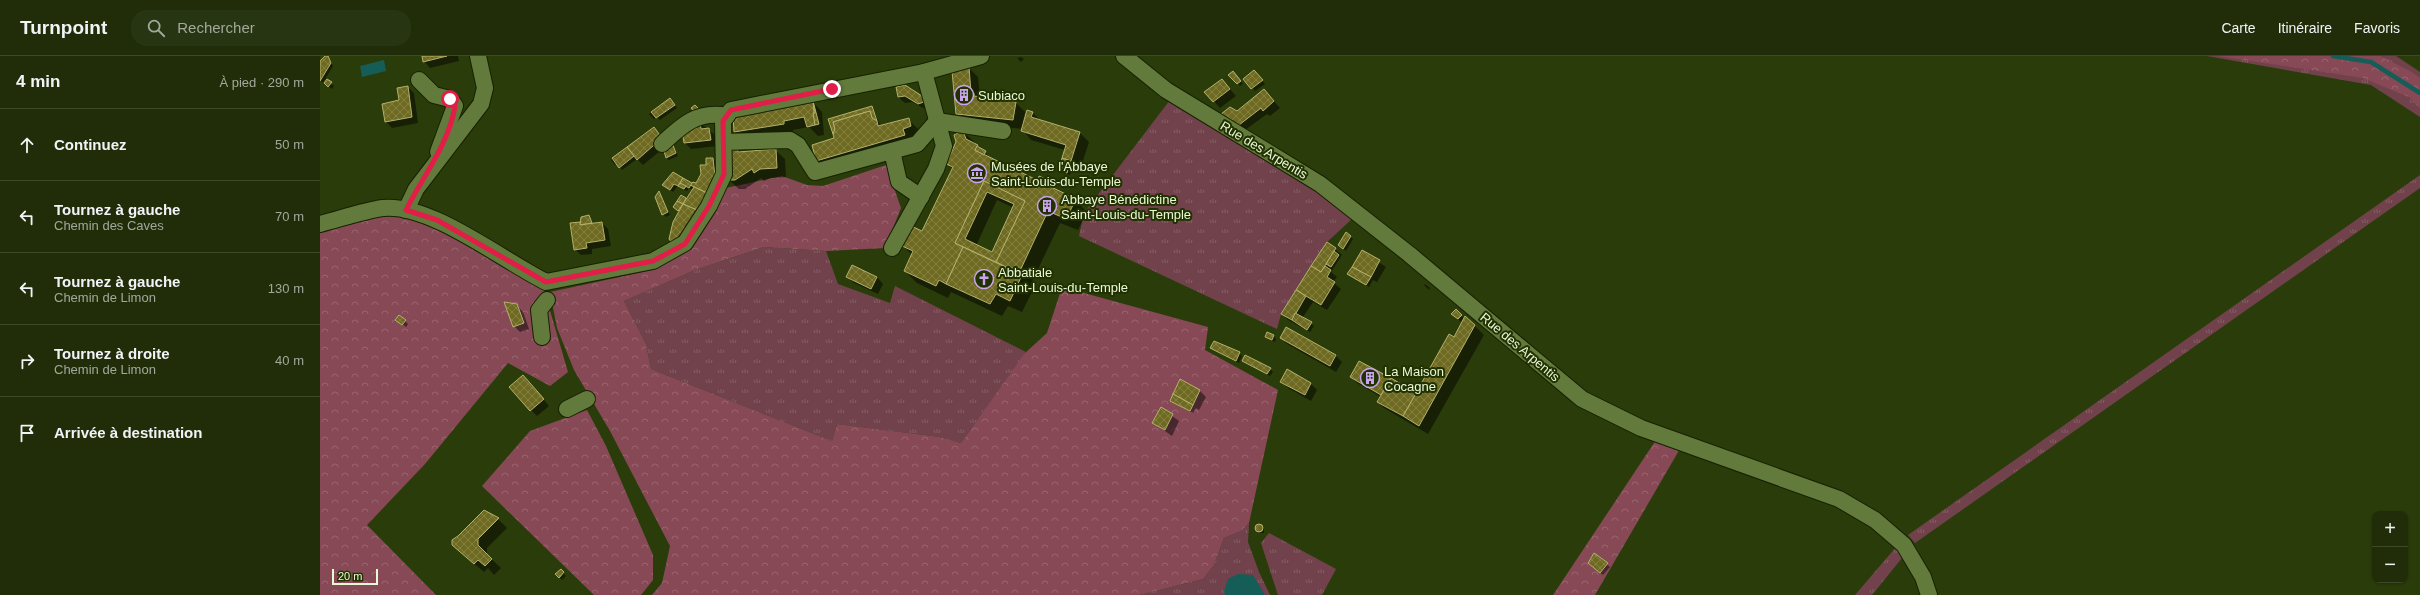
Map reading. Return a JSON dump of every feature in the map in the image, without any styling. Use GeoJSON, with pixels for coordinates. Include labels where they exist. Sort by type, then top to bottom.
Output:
{"type":"FeatureCollection","features":[{"type":"Feature","properties":{"kind":"street"},"geometry":{"type":"LineString","coordinates":[[406,210],[416,190],[430,170],[481,104],[485,88],[478,56]]}},
{"type":"Feature","properties":{"kind":"street"},"geometry":{"type":"LineString","coordinates":[[320,224],[383,208],[406,210],[437,220],[546,282],[653,261],[685,244],[709,206],[724,174],[723,121],[731,110],[924,72],[981,56]]}},
{"type":"Feature","properties":{"kind":"street","name":"Rue des Arpentis"},"geometry":{"type":"LineString","coordinates":[[1124,56],[1166,90],[1320,184],[1409,254],[1582,399],[1641,428],[1839,500],[1875,520],[1904,545],[1923,577],[1929,595]]}},
{"type":"Feature","properties":{"kind":"street"},"geometry":{"type":"LineString","coordinates":[[892,248],[936,169],[944,146],[924,72]]}},
{"type":"Feature","properties":{"kind":"street"},"geometry":{"type":"LineString","coordinates":[[419,80],[434,95],[450,99],[455,106],[448,129],[430,170]]}},
{"type":"Feature","properties":{"kind":"street"},"geometry":{"type":"LineString","coordinates":[[662,144],[688,122],[712,113],[727,116]]}},
{"type":"Feature","properties":{"kind":"street"},"geometry":{"type":"LineString","coordinates":[[937,121],[1003,131]]}},
{"type":"Feature","properties":{"kind":"street"},"geometry":{"type":"LineString","coordinates":[[724,142],[790,140],[798,145],[815,172],[917,144],[937,121]]}},
{"type":"Feature","properties":{"kind":"street"},"geometry":{"type":"LineString","coordinates":[[892,150],[899,182],[920,197]]}},
{"type":"Feature","properties":{"kind":"street"},"geometry":{"type":"LineString","coordinates":[[542,337],[539,310],[547,300]]}},
{"type":"Feature","properties":{"kind":"street"},"geometry":{"type":"LineString","coordinates":[[567,409],[587,399]]}},
{"type":"Feature","properties":{"kind":"green space"},"geometry":{"type":"Polygon","coordinates":[[[2207,56],[2396,56],[2420,72],[2420,117],[2371,85],[2207,56]]]}},
{"type":"Feature","properties":{"kind":"green space"},"geometry":{"type":"Polygon","coordinates":[[[2218,56],[2380,56],[2410,71],[2420,78],[2420,108],[2409,97],[2363,78],[2218,56]]]}},
{"type":"Feature","properties":{"kind":"green space"},"geometry":{"type":"Polygon","coordinates":[[[1170,100],[1321,193],[1353,218],[1327,242],[1281,314],[1277,329],[1079,236],[1084,213],[1170,100]]]}},
{"type":"Feature","properties":{"kind":"green space"},"geometry":{"type":"Polygon","coordinates":[[[886,165],[901,208],[885,248],[826,251],[764,247],[695,270],[624,301],[646,344],[651,369],[832,441],[837,424],[940,437],[961,443],[1024,354],[1047,333],[1062,287],[1208,327],[1205,350],[1278,390],[1249,523],[1241,531],[1224,538],[1214,565],[1203,579],[1140,595],[652,595],[662,583],[670,546],[610,431],[574,370],[557,328],[550,292],[657,269],[693,244],[726,188],[782,176],[807,185],[823,186],[886,165]]]}},
{"type":"Feature","properties":{"kind":"green space"},"geometry":{"type":"Polygon","coordinates":[[[2420,175],[2420,188],[1915,543],[1908,535],[2420,175]]]}},
{"type":"Feature","properties":{"kind":"green space"},"geometry":{"type":"Polygon","coordinates":[[[383,208],[437,220],[484,256],[544,290],[568,372],[550,386],[508,363],[425,464],[367,525],[436,595],[320,595],[320,224],[383,208]]]}},
{"type":"Feature","properties":{"kind":"green space"},"geometry":{"type":"Polygon","coordinates":[[[764,247],[826,251],[838,284],[890,303],[895,286],[1026,352],[961,443],[940,437],[837,424],[832,441],[651,369],[646,344],[624,301],[695,270],[764,247]]]}},
{"type":"Feature","properties":{"kind":"green space"},"geometry":{"type":"Polygon","coordinates":[[[587,410],[606,446],[653,555],[653,580],[641,595],[594,595],[482,486],[530,431],[587,410]]]}},
{"type":"Feature","properties":{"kind":"green space"},"geometry":{"type":"Polygon","coordinates":[[[1658,437],[1681,447],[1595,595],[1553,595],[1658,437]]]}},
{"type":"Feature","properties":{"kind":"green space"},"geometry":{"type":"Polygon","coordinates":[[[1249,523],[1248,542],[1259,572],[1270,595],[1140,595],[1203,579],[1214,565],[1224,538],[1241,531],[1249,523]]]}},
{"type":"Feature","properties":{"kind":"green space"},"geometry":{"type":"Polygon","coordinates":[[[1269,533],[1336,569],[1322,595],[1278,595],[1261,543],[1269,533]]]}},
{"type":"Feature","properties":{"kind":"green space"},"geometry":{"type":"Polygon","coordinates":[[[1897,546],[1902,558],[1872,595],[1855,595],[1897,546]]]}},
{"type":"Feature","properties":{"kind":"water"},"geometry":{"type":"Polygon","coordinates":[[[384,60],[386,71],[362,77],[360,66],[384,60]]]}},
{"type":"Feature","properties":{"kind":"water"},"geometry":{"type":"Polygon","coordinates":[[[1238,574],[1253,575],[1265,595],[1225,595],[1224,591],[1228,579],[1238,574]]]}},
{"type":"Feature","properties":{"kind":"building"},"geometry":{"type":"Polygon","coordinates":[[[325,56],[328,56],[331,63],[320,81],[320,61],[325,56]]]}},
{"type":"Feature","properties":{"kind":"building"},"geometry":{"type":"Polygon","coordinates":[[[422,56],[447,56],[423,62],[422,56]]]}},
{"type":"Feature","properties":{"kind":"building","name":"Subiaco"},"geometry":{"type":"Polygon","coordinates":[[[969,67],[971,93],[974,93],[974,96],[1016,102],[1013,120],[956,114],[952,71],[969,67]]]}},
{"type":"Feature","properties":{"kind":"building"},"geometry":{"type":"Polygon","coordinates":[[[1254,70],[1263,80],[1251,89],[1243,79],[1254,70]]]}},
{"type":"Feature","properties":{"kind":"building"},"geometry":{"type":"Polygon","coordinates":[[[1233,71],[1241,81],[1237,84],[1228,75],[1233,71]]]}},
{"type":"Feature","properties":{"kind":"building"},"geometry":{"type":"Polygon","coordinates":[[[327,79],[332,82],[328,87],[324,83],[327,79]]]}},
{"type":"Feature","properties":{"kind":"building"},"geometry":{"type":"Polygon","coordinates":[[[1222,79],[1230,89],[1213,102],[1204,92],[1222,79]]]}},
{"type":"Feature","properties":{"kind":"building"},"geometry":{"type":"Polygon","coordinates":[[[905,85],[922,96],[924,102],[918,104],[905,96],[898,97],[896,87],[905,85]]]}},
{"type":"Feature","properties":{"kind":"building"},"geometry":{"type":"Polygon","coordinates":[[[408,86],[412,117],[385,122],[382,104],[399,100],[397,88],[408,86]]]}},
{"type":"Feature","properties":{"kind":"building"},"geometry":{"type":"Polygon","coordinates":[[[1264,89],[1274,101],[1263,111],[1261,108],[1239,125],[1221,114],[1230,107],[1237,111],[1264,89]]]}},
{"type":"Feature","properties":{"kind":"building"},"geometry":{"type":"Polygon","coordinates":[[[670,98],[675,105],[656,118],[651,112],[670,98]]]}},
{"type":"Feature","properties":{"kind":"building"},"geometry":{"type":"Polygon","coordinates":[[[813,101],[815,125],[807,127],[804,117],[784,121],[784,124],[734,132],[733,116],[813,101]]]}},
{"type":"Feature","properties":{"kind":"building"},"geometry":{"type":"Polygon","coordinates":[[[813,101],[819,124],[815,125],[813,113],[815,113],[813,101]]]}},
{"type":"Feature","properties":{"kind":"building"},"geometry":{"type":"Polygon","coordinates":[[[695,105],[699,109],[695,113],[691,108],[695,105]]]}},
{"type":"Feature","properties":{"kind":"building"},"geometry":{"type":"Polygon","coordinates":[[[872,106],[877,121],[872,118],[870,111],[833,122],[835,129],[833,134],[828,119],[872,106]]]}},
{"type":"Feature","properties":{"kind":"building"},"geometry":{"type":"Polygon","coordinates":[[[1027,110],[1033,112],[1031,117],[1080,132],[1071,161],[1062,158],[1066,145],[1021,131],[1027,110]]]}},
{"type":"Feature","properties":{"kind":"building"},"geometry":{"type":"Polygon","coordinates":[[[870,111],[872,118],[877,121],[878,126],[909,118],[911,126],[903,129],[905,135],[816,161],[812,145],[834,138],[833,134],[835,129],[833,122],[870,111]]]}},
{"type":"Feature","properties":{"kind":"building"},"geometry":{"type":"Polygon","coordinates":[[[700,122],[701,129],[709,128],[711,140],[684,143],[682,131],[700,122]]]}},
{"type":"Feature","properties":{"kind":"building"},"geometry":{"type":"Polygon","coordinates":[[[654,127],[662,138],[637,160],[627,147],[654,127]]]}},
{"type":"Feature","properties":{"kind":"building","name":"Abbaye Bénédictine Saint-Louis-du-Temple"},"geometry":{"type":"Polygon","coordinates":[[[963,131],[966,139],[978,145],[975,150],[1076,199],[1066,219],[1048,211],[1019,273],[996,262],[1025,201],[984,181],[955,243],[963,247],[946,284],[939,280],[936,286],[904,271],[913,251],[902,246],[911,226],[922,231],[953,167],[946,164],[956,142],[954,135],[963,131]]]}},
{"type":"Feature","properties":{"kind":"building"},"geometry":{"type":"Polygon","coordinates":[[[671,140],[676,153],[666,158],[664,151],[671,140]]]}},
{"type":"Feature","properties":{"kind":"building"},"geometry":{"type":"Polygon","coordinates":[[[737,146],[738,152],[776,149],[777,168],[760,169],[754,173],[752,169],[735,180],[728,180],[730,153],[737,146]]]}},
{"type":"Feature","properties":{"kind":"building"},"geometry":{"type":"Polygon","coordinates":[[[977,146],[986,151],[984,155],[975,150],[977,146]]]}},
{"type":"Feature","properties":{"kind":"building"},"geometry":{"type":"Polygon","coordinates":[[[627,147],[634,156],[619,168],[612,158],[627,147]]]}},
{"type":"Feature","properties":{"kind":"building"},"geometry":{"type":"Polygon","coordinates":[[[706,158],[713,158],[715,176],[707,193],[690,185],[693,182],[696,183],[701,174],[700,165],[706,165],[706,158]]]}},
{"type":"Feature","properties":{"kind":"building"},"geometry":{"type":"Polygon","coordinates":[[[1062,158],[1071,161],[1067,173],[1059,170],[1062,158]]]}},
{"type":"Feature","properties":{"kind":"building"},"geometry":{"type":"Polygon","coordinates":[[[673,172],[683,178],[678,186],[674,184],[670,190],[662,185],[673,172]]]}},
{"type":"Feature","properties":{"kind":"building"},"geometry":{"type":"Polygon","coordinates":[[[1039,176],[1048,180],[1046,184],[1038,180],[1039,176]]]}},
{"type":"Feature","properties":{"kind":"building"},"geometry":{"type":"Polygon","coordinates":[[[683,178],[692,183],[689,188],[680,183],[683,178]]]}},
{"type":"Feature","properties":{"kind":"building"},"geometry":{"type":"Polygon","coordinates":[[[984,181],[1025,201],[996,262],[955,243],[984,181]],[[987,192],[965,239],[992,252],[1014,204],[987,192]]]}},
{"type":"Feature","properties":{"kind":"building"},"geometry":{"type":"Polygon","coordinates":[[[680,183],[686,186],[684,189],[678,186],[680,183]]]}},
{"type":"Feature","properties":{"kind":"building"},"geometry":{"type":"Polygon","coordinates":[[[694,187],[707,193],[697,210],[683,204],[694,187]]]}},
{"type":"Feature","properties":{"kind":"building"},"geometry":{"type":"Polygon","coordinates":[[[659,191],[668,212],[662,215],[655,197],[659,191]]]}},
{"type":"Feature","properties":{"kind":"building"},"geometry":{"type":"Polygon","coordinates":[[[681,195],[686,198],[683,204],[677,201],[681,195]]]}},
{"type":"Feature","properties":{"kind":"building"},"geometry":{"type":"Polygon","coordinates":[[[677,201],[683,204],[678,211],[673,207],[677,201]]]}},
{"type":"Feature","properties":{"kind":"building"},"geometry":{"type":"Polygon","coordinates":[[[683,204],[697,210],[679,239],[673,244],[669,239],[673,222],[683,204]]]}},
{"type":"Feature","properties":{"kind":"building"},"geometry":{"type":"Polygon","coordinates":[[[589,215],[592,223],[580,225],[581,217],[589,215]]]}},
{"type":"Feature","properties":{"kind":"building"},"geometry":{"type":"Polygon","coordinates":[[[580,222],[580,225],[602,222],[605,240],[586,243],[587,248],[574,250],[570,223],[580,222]]]}},
{"type":"Feature","properties":{"kind":"building"},"geometry":{"type":"Polygon","coordinates":[[[1346,232],[1351,236],[1343,249],[1338,245],[1346,232]]]}},
{"type":"Feature","properties":{"kind":"building"},"geometry":{"type":"Polygon","coordinates":[[[1327,242],[1336,248],[1321,272],[1311,266],[1327,242]]]}},
{"type":"Feature","properties":{"kind":"building","name":"Abbatiale Saint-Louis-du-Temple"},"geometry":{"type":"Polygon","coordinates":[[[963,247],[1022,275],[1010,301],[996,294],[990,304],[946,284],[963,247]]]}},
{"type":"Feature","properties":{"kind":"building"},"geometry":{"type":"Polygon","coordinates":[[[1362,250],[1380,260],[1371,277],[1352,267],[1362,250]]]}},
{"type":"Feature","properties":{"kind":"building"},"geometry":{"type":"Polygon","coordinates":[[[1334,251],[1339,255],[1331,267],[1326,264],[1334,251]]]}},
{"type":"Feature","properties":{"kind":"building"},"geometry":{"type":"Polygon","coordinates":[[[852,265],[877,277],[871,289],[846,277],[852,265]]]}},
{"type":"Feature","properties":{"kind":"building"},"geometry":{"type":"Polygon","coordinates":[[[1311,266],[1321,272],[1325,266],[1331,270],[1327,277],[1335,282],[1321,305],[1296,290],[1311,266]]]}},
{"type":"Feature","properties":{"kind":"building"},"geometry":{"type":"Polygon","coordinates":[[[1352,267],[1371,277],[1366,285],[1347,274],[1352,267]]]}},
{"type":"Feature","properties":{"kind":"building"},"geometry":{"type":"Polygon","coordinates":[[[1296,290],[1306,296],[1292,320],[1281,314],[1296,290]]]}},
{"type":"Feature","properties":{"kind":"building"},"geometry":{"type":"Polygon","coordinates":[[[504,302],[517,304],[524,323],[513,327],[504,302]]]}},
{"type":"Feature","properties":{"kind":"building"},"geometry":{"type":"Polygon","coordinates":[[[1456,309],[1462,315],[1458,319],[1451,314],[1456,309]]]}},
{"type":"Feature","properties":{"kind":"building"},"geometry":{"type":"Polygon","coordinates":[[[1295,313],[1312,322],[1307,330],[1292,320],[1295,313]]]}},
{"type":"Feature","properties":{"kind":"building"},"geometry":{"type":"Polygon","coordinates":[[[399,315],[406,320],[402,325],[395,320],[399,315]]]}},
{"type":"Feature","properties":{"kind":"building"},"geometry":{"type":"Polygon","coordinates":[[[1465,316],[1475,325],[1419,426],[1403,416],[1449,334],[1454,337],[1465,316]]]}},
{"type":"Feature","properties":{"kind":"building"},"geometry":{"type":"Polygon","coordinates":[[[1286,327],[1336,355],[1330,366],[1280,338],[1286,327]]]}},
{"type":"Feature","properties":{"kind":"building"},"geometry":{"type":"Polygon","coordinates":[[[1267,332],[1274,335],[1272,340],[1265,337],[1267,332]]]}},
{"type":"Feature","properties":{"kind":"building"},"geometry":{"type":"Polygon","coordinates":[[[1214,341],[1240,352],[1236,361],[1210,348],[1214,341]]]}},
{"type":"Feature","properties":{"kind":"building"},"geometry":{"type":"Polygon","coordinates":[[[1245,355],[1271,368],[1267,374],[1242,361],[1245,355]]]}},
{"type":"Feature","properties":{"kind":"building","name":"La Maison Cocagne"},"geometry":{"type":"Polygon","coordinates":[[[1359,361],[1391,378],[1381,395],[1350,377],[1359,361]]]}},
{"type":"Feature","properties":{"kind":"building"},"geometry":{"type":"Polygon","coordinates":[[[1287,369],[1311,383],[1305,395],[1280,382],[1287,369]]]}},
{"type":"Feature","properties":{"kind":"building"},"geometry":{"type":"Polygon","coordinates":[[[523,375],[544,399],[530,411],[509,387],[523,375]]]}},
{"type":"Feature","properties":{"kind":"building"},"geometry":{"type":"Polygon","coordinates":[[[1391,378],[1416,393],[1403,416],[1377,402],[1391,378]]]}},
{"type":"Feature","properties":{"kind":"building"},"geometry":{"type":"Polygon","coordinates":[[[1180,379],[1200,390],[1193,405],[1173,394],[1180,379]]]}},
{"type":"Feature","properties":{"kind":"building"},"geometry":{"type":"Polygon","coordinates":[[[1173,394],[1193,405],[1190,411],[1170,401],[1173,394]]]}},
{"type":"Feature","properties":{"kind":"building"},"geometry":{"type":"Polygon","coordinates":[[[1161,407],[1173,414],[1165,430],[1152,423],[1161,407]]]}},
{"type":"Feature","properties":{"kind":"building"},"geometry":{"type":"Polygon","coordinates":[[[484,510],[499,518],[478,539],[478,545],[492,559],[485,566],[478,560],[474,564],[452,545],[452,540],[484,510]]]}},
{"type":"Feature","properties":{"kind":"building"},"geometry":{"type":"Polygon","coordinates":[[[1257,524],[1261,524],[1263,528],[1261,532],[1257,532],[1255,530],[1255,526],[1257,524]]]}},
{"type":"Feature","properties":{"kind":"building"},"geometry":{"type":"Polygon","coordinates":[[[1594,553],[1608,563],[1600,573],[1588,563],[1594,553]]]}},
{"type":"Feature","properties":{"kind":"building"},"geometry":{"type":"Polygon","coordinates":[[[561,569],[564,572],[559,578],[555,574],[561,569]]]}},
{"type":"Feature","properties":{"kind":"waterway"},"geometry":{"type":"LineString","coordinates":[[2333,56],[2371,62],[2420,93]]}},
{"type":"Feature","properties":{"kind":"place","name":"Subiaco"},"geometry":{"type":"Point","coordinates":[964,95]}},
{"type":"Feature","properties":{"kind":"place","name":"Musées de l'Abbaye Saint-Louis-du-Temple"},"geometry":{"type":"Point","coordinates":[977,173]}},
{"type":"Feature","properties":{"kind":"place","name":"Abbaye Bénédictine Saint-Louis-du-Temple"},"geometry":{"type":"Point","coordinates":[1047,206]}},
{"type":"Feature","properties":{"kind":"place","name":"Abbatiale Saint-Louis-du-Temple"},"geometry":{"type":"Point","coordinates":[984,279]}},
{"type":"Feature","properties":{"kind":"place","name":"La Maison Cocagne"},"geometry":{"type":"Point","coordinates":[1370,378]}},
{"type":"Feature","properties":{"kind":"route"},"geometry":{"type":"LineString","coordinates":[[450,99],[455,106],[448,129],[430,170],[416,190],[406,210],[410,210],[437,220],[546,282],[653,261],[685,244],[709,206],[724,174],[723,121],[731,110],[832,89]]}}]}
